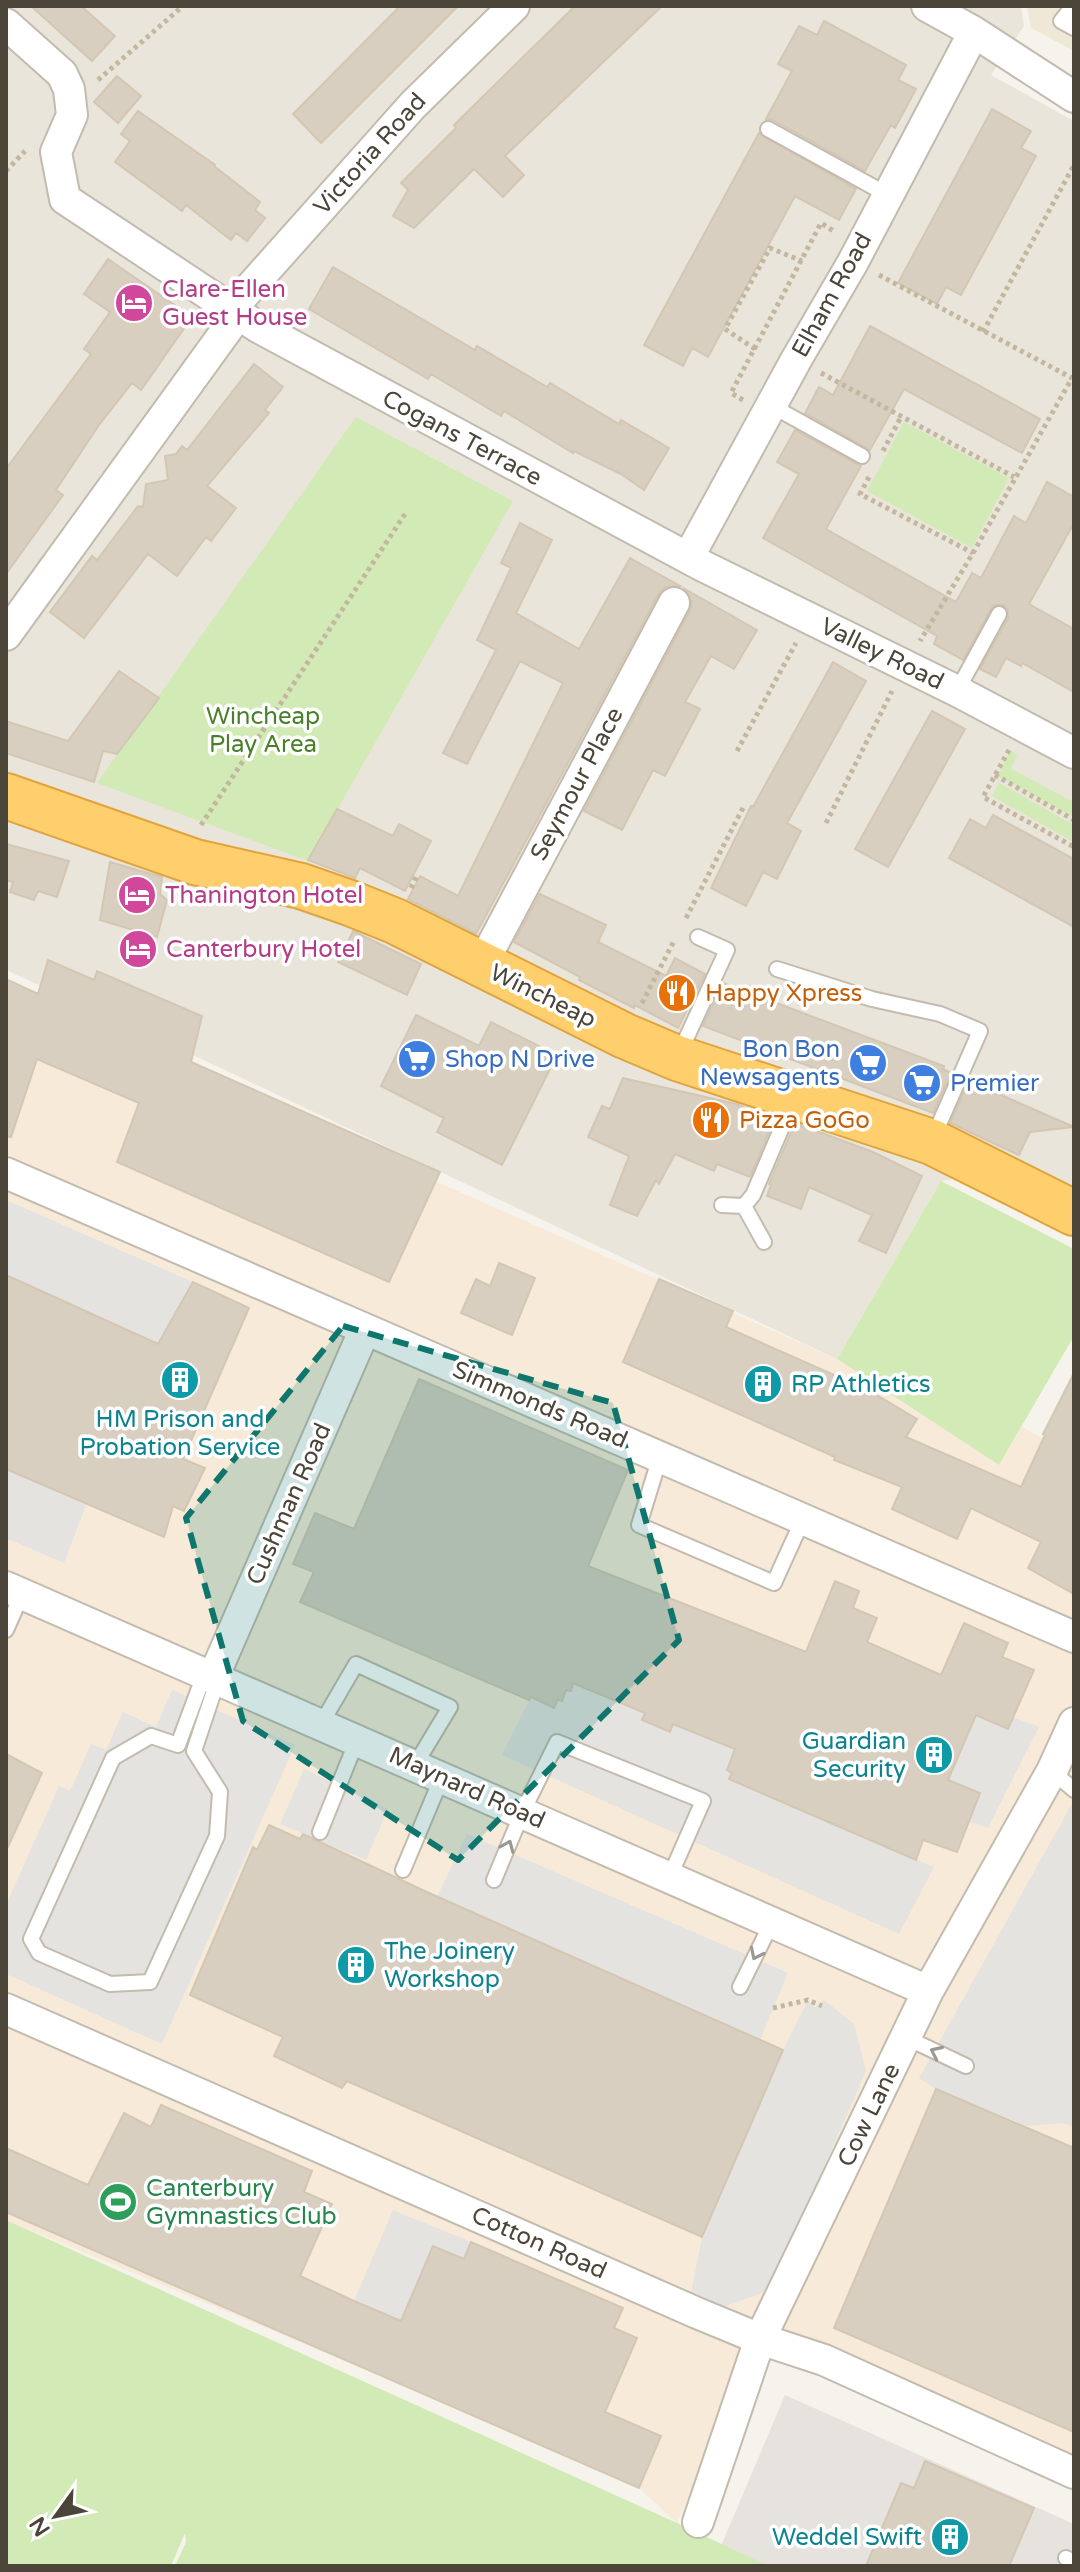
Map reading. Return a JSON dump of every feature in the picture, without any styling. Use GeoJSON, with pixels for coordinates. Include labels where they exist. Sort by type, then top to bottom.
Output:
{"type":"FeatureCollection","features":[{"type":"Feature","properties":{"kind":"highway","name":"Wincheap"},"geometry":{"type":"LineString","coordinates":[[6,796],[195,862],[301,886],[350,903],[395,921],[625,1036],[677,1058],[932,1142],[1074,1213]]}},
{"type":"Feature","properties":{"kind":"street","name":"Victoria Road"},"geometry":{"type":"LineString","coordinates":[[6,635],[235,311],[413,105],[514,6]]}},
{"type":"Feature","properties":{"kind":"street"},"geometry":{"type":"LineString","coordinates":[[927,6],[974,32],[1074,97]]}},
{"type":"Feature","properties":{"kind":"street"},"geometry":{"type":"LineString","coordinates":[[6,24],[62,74],[72,102]]}},
{"type":"Feature","properties":{"kind":"street","name":"Elham Road"},"geometry":{"type":"LineString","coordinates":[[688,558],[857,255],[974,32]]}},
{"type":"Feature","properties":{"kind":"street","name":"Cogans Terrace"},"geometry":{"type":"LineString","coordinates":[[72,102],[72,115],[56,152],[65,199],[285,341],[688,558]]}},
{"type":"Feature","properties":{"kind":"street","name":"Valley Road"},"geometry":{"type":"LineString","coordinates":[[688,558],[957,691],[1074,753]]}},
{"type":"Feature","properties":{"kind":"street","name":"Seymour Place"},"geometry":{"type":"LineString","coordinates":[[481,966],[674,603]]}},
{"type":"Feature","properties":{"kind":"street","name":"Simmonds Road"},"geometry":{"type":"LineString","coordinates":[[6,1173],[1074,1637]]}},
{"type":"Feature","properties":{"kind":"street","name":"Cushman Road"},"geometry":{"type":"LineString","coordinates":[[207,1683],[365,1329]]}},
{"type":"Feature","properties":{"kind":"street","name":"Maynard Road"},"geometry":{"type":"LineString","coordinates":[[14,1591],[207,1683],[321,1724],[928,1991]]}},
{"type":"Feature","properties":{"kind":"street","name":"Cow Lane"},"geometry":{"type":"LineString","coordinates":[[698,2522],[760,2339],[928,1991],[1063,1780],[1074,1723]]}},
{"type":"Feature","properties":{"kind":"street","name":"Cotton Road"},"geometry":{"type":"LineString","coordinates":[[6,2009],[760,2339],[824,2360],[1074,2473]]}},
{"type":"Feature","properties":{"kind":"lane"},"geometry":{"type":"LineString","coordinates":[[1073,6],[1061,21],[1074,28]]}},
{"type":"Feature","properties":{"kind":"lane"},"geometry":{"type":"LineString","coordinates":[[768,129],[888,195]]}},
{"type":"Feature","properties":{"kind":"lane"},"geometry":{"type":"LineString","coordinates":[[770,410],[862,456]]}},
{"type":"Feature","properties":{"kind":"lane"},"geometry":{"type":"LineString","coordinates":[[957,691],[999,614]]}},
{"type":"Feature","properties":{"kind":"lane"},"geometry":{"type":"LineString","coordinates":[[677,1058],[727,950],[698,937]]}},
{"type":"Feature","properties":{"kind":"lane"},"geometry":{"type":"LineString","coordinates":[[777,969],[872,999],[940,1014],[980,1031],[932,1142]]}},
{"type":"Feature","properties":{"kind":"lane"},"geometry":{"type":"LineString","coordinates":[[744,1206],[753,1195],[795,1096]]}},
{"type":"Feature","properties":{"kind":"lane"},"geometry":{"type":"LineString","coordinates":[[722,1205],[744,1206]]}},
{"type":"Feature","properties":{"kind":"lane"},"geometry":{"type":"LineString","coordinates":[[744,1206],[764,1242]]}},
{"type":"Feature","properties":{"kind":"lane"},"geometry":{"type":"LineString","coordinates":[[660,1457],[639,1525],[774,1583],[803,1519]]}},
{"type":"Feature","properties":{"kind":"lane"},"geometry":{"type":"LineString","coordinates":[[6,1630],[14,1591]]}},
{"type":"Feature","properties":{"kind":"lane"},"geometry":{"type":"LineString","coordinates":[[321,1724],[356,1664],[450,1707],[428,1771],[403,1870]]}},
{"type":"Feature","properties":{"kind":"lane"},"geometry":{"type":"LineString","coordinates":[[207,1683],[194,1751],[220,1792],[217,1836],[150,1982],[110,1984],[39,1953],[31,1939],[113,1758],[151,1736],[178,1745],[207,1683]]}},
{"type":"Feature","properties":{"kind":"lane"},"geometry":{"type":"LineString","coordinates":[[320,1832],[357,1740]]}},
{"type":"Feature","properties":{"kind":"lane"},"geometry":{"type":"LineString","coordinates":[[494,1880],[557,1742],[703,1801],[670,1876]]}},
{"type":"Feature","properties":{"kind":"lane"},"geometry":{"type":"LineString","coordinates":[[740,1987],[772,1921]]}},
{"type":"Feature","properties":{"kind":"lane"},"geometry":{"type":"LineString","coordinates":[[907,2038],[966,2066]]}},
{"type":"Feature","properties":{"kind":"path"},"geometry":{"type":"LineString","coordinates":[[72,102],[183,6]]}},
{"type":"Feature","properties":{"kind":"path"},"geometry":{"type":"LineString","coordinates":[[983,332],[1074,165]]}},
{"type":"Feature","properties":{"kind":"path"},"geometry":{"type":"LineString","coordinates":[[770,410],[731,393],[821,223],[857,255],[983,332],[1072,378],[905,666],[826,823]]}},
{"type":"Feature","properties":{"kind":"path"},"geometry":{"type":"LineString","coordinates":[[755,349],[725,329],[770,248],[802,261]]}},
{"type":"Feature","properties":{"kind":"path"},"geometry":{"type":"LineString","coordinates":[[796,360],[1014,477]]}},
{"type":"Feature","properties":{"kind":"path"},"geometry":{"type":"LineString","coordinates":[[881,456],[901,417]]}},
{"type":"Feature","properties":{"kind":"path"},"geometry":{"type":"LineString","coordinates":[[874,469],[860,494],[973,553]]}},
{"type":"Feature","properties":{"kind":"path"},"geometry":{"type":"LineString","coordinates":[[195,862],[202,822],[405,514]]}},
{"type":"Feature","properties":{"kind":"path"},"geometry":{"type":"LineString","coordinates":[[737,751],[810,618]]}},
{"type":"Feature","properties":{"kind":"path"},"geometry":{"type":"LineString","coordinates":[[1023,725],[983,797],[1074,847]]}},
{"type":"Feature","properties":{"kind":"path"},"geometry":{"type":"LineString","coordinates":[[995,775],[1074,820]]}},
{"type":"Feature","properties":{"kind":"path"},"geometry":{"type":"LineString","coordinates":[[773,2008],[808,2000],[822,2006]]}},
{"type":"Feature","properties":{"kind":"highlighted area"},"geometry":{"type":"Polygon","coordinates":[[[343,1326],[613,1403],[679,1640],[458,1860],[243,1721],[186,1518],[343,1326]]]}},
{"type":"Feature","properties":{"kind":"shaded area"},"geometry":{"type":"Polygon","coordinates":[[[6,6],[1021,6],[1024,26],[991,75],[1074,121],[1074,1188],[1023,1167],[941,1181],[837,1359],[6,970],[6,6]]]}},
{"type":"Feature","properties":{"kind":"shaded area"},"geometry":{"type":"Polygon","coordinates":[[[1027,6],[1074,6],[1074,51],[1031,28],[1027,6]]]}},
{"type":"Feature","properties":{"kind":"shaded area"},"geometry":{"type":"Polygon","coordinates":[[[6,991],[837,1359],[999,1465],[1022,1427],[1074,1455],[1074,2463],[758,2332],[677,2523],[639,2488],[6,2220],[6,991]]]}},
{"type":"Feature","properties":{"kind":"shaded area"},"geometry":{"type":"Polygon","coordinates":[[[6,1200],[193,1282],[158,1345],[6,1275],[6,1200]]]}},
{"type":"Feature","properties":{"kind":"shaded area"},"geometry":{"type":"Polygon","coordinates":[[[6,1469],[86,1505],[64,1563],[6,1538],[6,1469]]]}},
{"type":"Feature","properties":{"kind":"shaded area"},"geometry":{"type":"Polygon","coordinates":[[[573,1683],[645,1713],[643,1721],[670,1731],[673,1725],[735,1749],[727,1770],[732,1773],[729,1779],[934,1867],[899,1934],[502,1755],[531,1697],[562,1700],[566,1690],[571,1691],[573,1683]]]}},
{"type":"Feature","properties":{"kind":"shaded area"},"geometry":{"type":"Polygon","coordinates":[[[172,1690],[295,1745],[162,2044],[6,1974],[6,1905],[59,1786],[70,1791],[91,1744],[106,1750],[123,1712],[156,1727],[172,1690]]]}},
{"type":"Feature","properties":{"kind":"shaded area"},"geometry":{"type":"Polygon","coordinates":[[[976,1715],[1007,1729],[1013,1717],[1039,1727],[988,1828],[968,1821],[948,1780],[976,1715]]]}},
{"type":"Feature","properties":{"kind":"shaded area"},"geometry":{"type":"Polygon","coordinates":[[[304,1769],[388,1809],[366,1860],[280,1824],[304,1769]]]}},
{"type":"Feature","properties":{"kind":"shaded area"},"geometry":{"type":"Polygon","coordinates":[[[1074,1800],[1074,2127],[1063,2123],[1027,2126],[936,2089],[919,2078],[1074,1800]]]}},
{"type":"Feature","properties":{"kind":"shaded area"},"geometry":{"type":"Polygon","coordinates":[[[467,1834],[788,1973],[760,2040],[437,1897],[467,1834]]]}},
{"type":"Feature","properties":{"kind":"shaded area"},"geometry":{"type":"Polygon","coordinates":[[[808,2000],[815,2007],[824,2000],[854,2024],[866,2071],[770,2290],[723,2307],[691,2293],[702,2237],[783,2050],[808,2000]]]}},
{"type":"Feature","properties":{"kind":"shaded area"},"geometry":{"type":"Polygon","coordinates":[[[393,2210],[471,2242],[464,2259],[432,2247],[401,2321],[354,2301],[393,2210]]]}},
{"type":"Feature","properties":{"kind":"shaded area"},"geometry":{"type":"Polygon","coordinates":[[[785,2395],[1074,2524],[1074,2566],[768,2566],[721,2546],[785,2395]]]}},
{"type":"Feature","properties":{"kind":"green space","name":"Wincheap Play Area"},"geometry":{"type":"Polygon","coordinates":[[[356,417],[513,501],[308,861],[97,783],[356,417]]]}},
{"type":"Feature","properties":{"kind":"green space"},"geometry":{"type":"Polygon","coordinates":[[[904,422],[1009,478],[972,548],[867,491],[904,422]]]}},
{"type":"Feature","properties":{"kind":"green space"},"geometry":{"type":"Polygon","coordinates":[[[1010,750],[1017,755],[1011,769],[1074,802],[1074,817],[998,776],[1010,750]]]}},
{"type":"Feature","properties":{"kind":"green space"},"geometry":{"type":"Polygon","coordinates":[[[999,783],[1074,825],[1074,842],[992,796],[999,783]]]}},
{"type":"Feature","properties":{"kind":"green space"},"geometry":{"type":"Polygon","coordinates":[[[941,1181],[1074,1249],[1074,1336],[999,1465],[837,1359],[941,1181]]]}},
{"type":"Feature","properties":{"kind":"green space"},"geometry":{"type":"Polygon","coordinates":[[[6,2220],[768,2566],[175,2566],[186,2542],[185,2533],[171,2566],[6,2566],[6,2220]]]}},
{"type":"Feature","properties":{"kind":"building"},"geometry":{"type":"Polygon","coordinates":[[[31,6],[81,6],[115,36],[92,61],[31,6]]]}},
{"type":"Feature","properties":{"kind":"building"},"geometry":{"type":"Polygon","coordinates":[[[400,6],[458,6],[321,143],[293,114],[400,6]]]}},
{"type":"Feature","properties":{"kind":"building"},"geometry":{"type":"Polygon","coordinates":[[[575,6],[662,6],[505,156],[524,175],[503,197],[474,169],[414,228],[393,216],[408,190],[401,183],[456,128],[454,125],[575,6]]]}},
{"type":"Feature","properties":{"kind":"building"},"geometry":{"type":"Polygon","coordinates":[[[824,21],[906,65],[898,80],[916,89],[895,128],[891,125],[865,171],[766,119],[792,71],[778,64],[799,26],[817,35],[824,21]]]}},
{"type":"Feature","properties":{"kind":"building"},"geometry":{"type":"Polygon","coordinates":[[[117,76],[141,96],[118,123],[94,102],[117,76]]]}},
{"type":"Feature","properties":{"kind":"building"},"geometry":{"type":"Polygon","coordinates":[[[992,109],[1031,131],[1021,148],[1036,156],[961,295],[946,287],[937,304],[898,283],[992,109]]]}},
{"type":"Feature","properties":{"kind":"building"},"geometry":{"type":"Polygon","coordinates":[[[138,111],[215,165],[260,202],[255,210],[265,218],[247,241],[236,233],[231,240],[186,205],[182,211],[115,162],[130,141],[121,134],[138,111]]]}},
{"type":"Feature","properties":{"kind":"building"},"geometry":{"type":"Polygon","coordinates":[[[759,133],[856,189],[839,220],[795,196],[708,357],[692,348],[683,366],[644,345],[759,133]]]}},
{"type":"Feature","properties":{"kind":"building"},"geometry":{"type":"Polygon","coordinates":[[[108,259],[192,317],[141,390],[132,383],[99,425],[56,490],[63,495],[6,574],[6,469],[91,354],[84,349],[110,312],[84,294],[108,259]]]}},
{"type":"Feature","properties":{"kind":"building"},"geometry":{"type":"Polygon","coordinates":[[[333,267],[475,350],[477,346],[547,387],[550,383],[619,424],[621,420],[669,448],[644,490],[621,474],[573,453],[504,411],[501,416],[431,374],[428,379],[309,309],[333,267]]]}},
{"type":"Feature","properties":{"kind":"building"},"geometry":{"type":"Polygon","coordinates":[[[870,326],[1040,419],[1022,453],[904,389],[870,450],[805,413],[819,387],[833,395],[870,326]]]}},
{"type":"Feature","properties":{"kind":"building"},"geometry":{"type":"Polygon","coordinates":[[[254,364],[283,387],[265,410],[269,413],[207,486],[236,508],[211,541],[206,537],[177,576],[148,554],[84,638],[50,612],[92,556],[97,560],[138,506],[143,507],[146,484],[168,480],[165,456],[176,454],[182,446],[187,450],[254,364]]]}},
{"type":"Feature","properties":{"kind":"building"},"geometry":{"type":"Polygon","coordinates":[[[795,430],[861,466],[826,529],[956,602],[972,573],[981,578],[1014,516],[1026,523],[1047,482],[1074,497],[1074,523],[1029,604],[1074,629],[1074,692],[1022,663],[1021,666],[1006,658],[996,677],[980,669],[1008,618],[1008,610],[1003,605],[994,605],[991,609],[963,660],[934,644],[937,636],[763,538],[799,474],[777,462],[795,430]]]}},
{"type":"Feature","properties":{"kind":"building"},"geometry":{"type":"Polygon","coordinates":[[[520,523],[552,540],[516,613],[579,649],[630,558],[680,586],[665,587],[658,595],[476,934],[408,899],[420,876],[458,896],[563,683],[520,661],[467,764],[443,753],[496,650],[477,640],[511,568],[501,563],[520,523]]]}},
{"type":"Feature","properties":{"kind":"building"},"geometry":{"type":"Polygon","coordinates":[[[685,589],[757,630],[734,669],[711,656],[685,702],[700,709],[665,776],[653,770],[622,830],[584,811],[690,611],[692,602],[685,589]]]}},
{"type":"Feature","properties":{"kind":"building"},"geometry":{"type":"Polygon","coordinates":[[[833,662],[866,681],[787,823],[801,831],[777,879],[763,872],[746,906],[711,888],[751,806],[833,662]]]}},
{"type":"Feature","properties":{"kind":"building"},"geometry":{"type":"Polygon","coordinates":[[[119,671],[159,698],[117,754],[103,751],[94,782],[6,753],[6,721],[68,741],[119,671]]]}},
{"type":"Feature","properties":{"kind":"building"},"geometry":{"type":"Polygon","coordinates":[[[932,711],[965,729],[888,867],[855,849],[932,711]]]}},
{"type":"Feature","properties":{"kind":"building"},"geometry":{"type":"Polygon","coordinates":[[[337,809],[393,836],[399,824],[431,841],[405,891],[360,868],[355,878],[308,860],[337,809]]]}},
{"type":"Feature","properties":{"kind":"building"},"geometry":{"type":"Polygon","coordinates":[[[993,815],[1074,859],[1074,927],[949,858],[970,819],[986,828],[993,815]]]}},
{"type":"Feature","properties":{"kind":"building"},"geometry":{"type":"Polygon","coordinates":[[[6,844],[69,861],[57,897],[38,891],[34,900],[10,892],[13,882],[6,880],[6,844]]]}},
{"type":"Feature","properties":{"kind":"building"},"geometry":{"type":"Polygon","coordinates":[[[110,862],[162,877],[160,894],[167,900],[157,937],[100,920],[110,862]]]}},
{"type":"Feature","properties":{"kind":"building"},"geometry":{"type":"Polygon","coordinates":[[[540,894],[606,925],[598,942],[666,976],[675,958],[705,974],[678,1028],[579,980],[580,977],[514,942],[540,894]]]}},
{"type":"Feature","properties":{"kind":"building"},"geometry":{"type":"Polygon","coordinates":[[[353,931],[421,964],[407,995],[338,962],[353,931]]]}},
{"type":"Feature","properties":{"kind":"building"},"geometry":{"type":"Polygon","coordinates":[[[48,960],[94,980],[97,971],[202,1016],[191,1062],[440,1172],[389,1282],[117,1162],[139,1103],[37,1059],[11,1137],[6,1136],[6,979],[38,994],[48,960]]]}},
{"type":"Feature","properties":{"kind":"building"},"geometry":{"type":"Polygon","coordinates":[[[723,983],[944,1066],[943,1069],[951,1073],[933,1113],[703,1026],[723,983]]]}},
{"type":"Feature","properties":{"kind":"building"},"geometry":{"type":"Polygon","coordinates":[[[416,1015],[479,1046],[491,1022],[557,1055],[502,1165],[437,1132],[444,1118],[381,1086],[416,1015]]]}},
{"type":"Feature","properties":{"kind":"building"},"geometry":{"type":"Polygon","coordinates":[[[623,1078],[736,1104],[774,1120],[750,1177],[717,1164],[714,1171],[675,1154],[659,1184],[656,1180],[637,1216],[610,1205],[629,1156],[588,1137],[602,1106],[610,1109],[623,1078]]]}},
{"type":"Feature","properties":{"kind":"building"},"geometry":{"type":"Polygon","coordinates":[[[969,1081],[1074,1127],[1030,1132],[1019,1155],[950,1123],[969,1081]]]}},
{"type":"Feature","properties":{"kind":"building"},"geometry":{"type":"Polygon","coordinates":[[[795,1123],[873,1152],[922,1176],[886,1253],[859,1241],[872,1215],[809,1187],[801,1209],[767,1196],[769,1184],[795,1123]]]}},
{"type":"Feature","properties":{"kind":"building"},"geometry":{"type":"Polygon","coordinates":[[[499,1263],[535,1278],[512,1335],[461,1313],[476,1279],[490,1286],[499,1263]]]}},
{"type":"Feature","properties":{"kind":"building"},"geometry":{"type":"Polygon","coordinates":[[[6,1275],[158,1344],[193,1282],[249,1308],[183,1459],[205,1468],[184,1511],[173,1506],[164,1537],[6,1469],[6,1275]]]}},
{"type":"Feature","properties":{"kind":"building"},"geometry":{"type":"Polygon","coordinates":[[[659,1279],[733,1311],[726,1327],[868,1390],[917,1419],[906,1437],[1021,1487],[1074,1373],[1074,1594],[1028,1568],[1041,1542],[971,1508],[957,1539],[892,1509],[902,1487],[834,1460],[835,1457],[623,1362],[659,1279]]]}},
{"type":"Feature","properties":{"kind":"building"},"geometry":{"type":"Polygon","coordinates":[[[419,1379],[628,1470],[588,1566],[806,1652],[835,1581],[859,1591],[853,1608],[877,1618],[867,1642],[941,1675],[964,1623],[1008,1643],[1002,1657],[1034,1670],[1008,1729],[976,1715],[948,1780],[980,1793],[957,1852],[923,1840],[916,1860],[729,1779],[732,1773],[727,1770],[735,1749],[673,1724],[670,1732],[642,1720],[645,1713],[573,1683],[571,1691],[566,1690],[562,1701],[558,1699],[554,1708],[531,1697],[529,1700],[300,1602],[314,1572],[293,1564],[315,1513],[354,1529],[419,1379]]]}},
{"type":"Feature","properties":{"kind":"building"},"geometry":{"type":"Polygon","coordinates":[[[6,1754],[42,1773],[6,1851],[6,1754]]]}},
{"type":"Feature","properties":{"kind":"building"},"geometry":{"type":"Polygon","coordinates":[[[269,1825],[300,1839],[303,1834],[783,2050],[702,2237],[347,2081],[342,2088],[274,2056],[283,2037],[190,1995],[253,1847],[257,1850],[269,1825]]]}},
{"type":"Feature","properties":{"kind":"building"},"geometry":{"type":"Polygon","coordinates":[[[936,2089],[1074,2148],[1074,2432],[834,2328],[936,2089]]]}},
{"type":"Feature","properties":{"kind":"building"},"geometry":{"type":"Polygon","coordinates":[[[161,2105],[312,2171],[304,2192],[332,2204],[300,2276],[354,2301],[401,2321],[433,2246],[464,2259],[471,2242],[623,2308],[614,2328],[637,2338],[605,2412],[661,2436],[639,2488],[6,2212],[6,2148],[88,2185],[124,2113],[151,2127],[161,2105]]]}},
{"type":"Feature","properties":{"kind":"building","name":"Weddel Swift"},"geometry":{"type":"Polygon","coordinates":[[[925,2461],[1034,2508],[1009,2566],[866,2566],[901,2483],[914,2488],[925,2461]]]}},
{"type":"Feature","properties":{"kind":"place","name":"Clare-Ellen Guest House"},"geometry":{"type":"Point","coordinates":[134,303]}},
{"type":"Feature","properties":{"kind":"place","name":"Thanington Hotel"},"geometry":{"type":"Point","coordinates":[137,895]}},
{"type":"Feature","properties":{"kind":"place","name":"Canterbury Hotel"},"geometry":{"type":"Point","coordinates":[138,949]}},
{"type":"Feature","properties":{"kind":"place","name":"Happy Xpress"},"geometry":{"type":"Point","coordinates":[677,993]}},
{"type":"Feature","properties":{"kind":"place","name":"Shop N Drive"},"geometry":{"type":"Point","coordinates":[417,1059]}},
{"type":"Feature","properties":{"kind":"place","name":"Bon Bon Newsagents"},"geometry":{"type":"Point","coordinates":[868,1063]}},
{"type":"Feature","properties":{"kind":"place","name":"Premier"},"geometry":{"type":"Point","coordinates":[922,1083]}},
{"type":"Feature","properties":{"kind":"place","name":"Pizza GoGo"},"geometry":{"type":"Point","coordinates":[711,1120]}},
{"type":"Feature","properties":{"kind":"place","name":"HM Prison and Probation Service"},"geometry":{"type":"Point","coordinates":[180,1380]}},
{"type":"Feature","properties":{"kind":"place","name":"RP Athletics"},"geometry":{"type":"Point","coordinates":[763,1384]}},
{"type":"Feature","properties":{"kind":"place","name":"Guardian Security"},"geometry":{"type":"Point","coordinates":[934,1755]}},
{"type":"Feature","properties":{"kind":"place","name":"The Joinery Workshop"},"geometry":{"type":"Point","coordinates":[356,1965]}},
{"type":"Feature","properties":{"kind":"place","name":"Canterbury Gymnastics Club"},"geometry":{"type":"Point","coordinates":[118,2202]}},
{"type":"Feature","properties":{"kind":"place","name":"Weddel Swift"},"geometry":{"type":"Point","coordinates":[950,2537]}}]}
